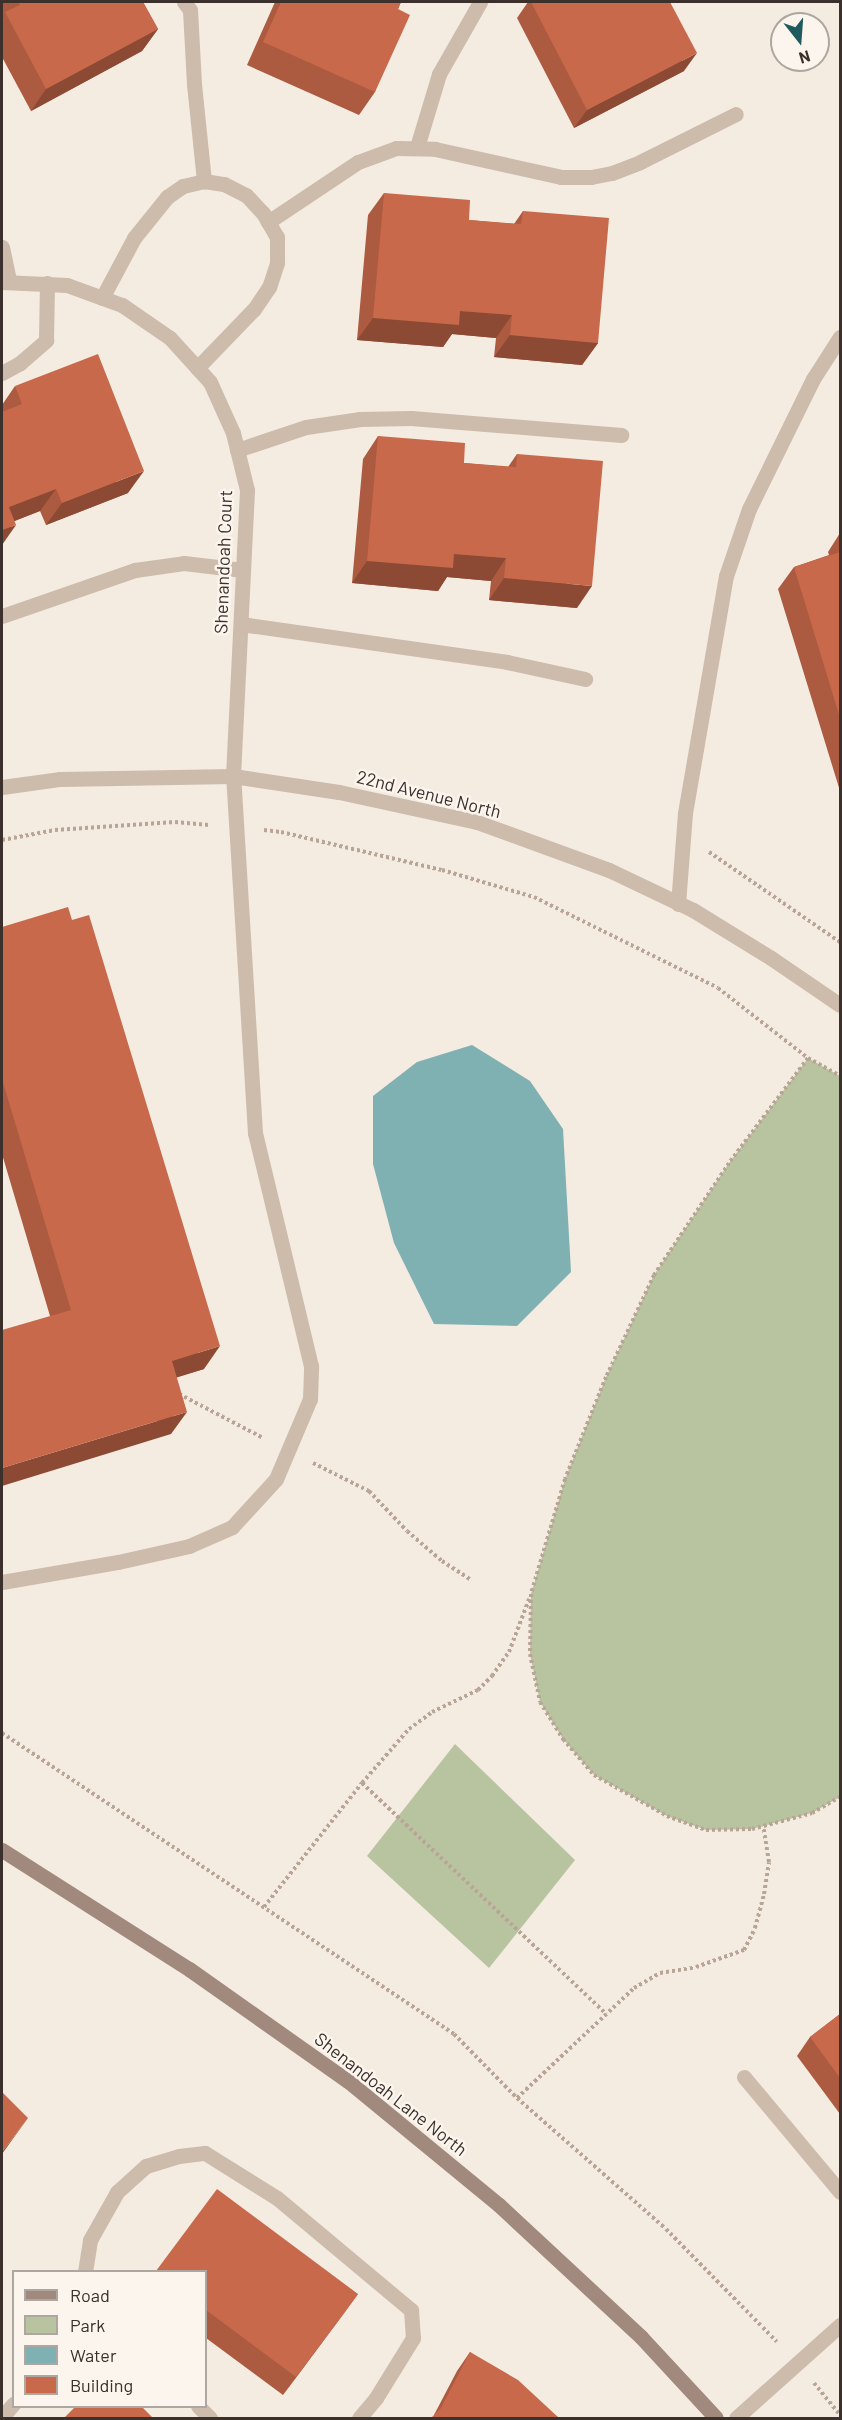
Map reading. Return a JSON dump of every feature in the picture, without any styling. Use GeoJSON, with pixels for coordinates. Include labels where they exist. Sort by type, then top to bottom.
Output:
{"type":"FeatureCollection","features":[{"type":"Feature","properties":{"kind":"street"},"geometry":{"type":"LineString","coordinates":[[417,147],[439,74],[480,2]]}},
{"type":"Feature","properties":{"kind":"street"},"geometry":{"type":"LineString","coordinates":[[192,4],[194,84],[204,181]]}},
{"type":"Feature","properties":{"kind":"street"},"geometry":{"type":"LineString","coordinates":[[268,222],[358,162],[396,148],[417,147],[561,177],[591,177],[612,173],[640,162],[736,114]]}},
{"type":"Feature","properties":{"kind":"street"},"geometry":{"type":"LineString","coordinates":[[102,297],[134,238],[167,197],[183,186],[204,181],[224,184],[246,195],[277,237],[277,263],[268,287],[254,309],[197,368]]}},
{"type":"Feature","properties":{"kind":"street"},"geometry":{"type":"LineString","coordinates":[[2,247],[5,281]]}},
{"type":"Feature","properties":{"kind":"street","name":"Shenandoah Court"},"geometry":{"type":"LineString","coordinates":[[2,1582],[118,1562],[189,1546],[232,1527],[276,1479],[310,1399],[311,1366],[255,1133],[233,776],[247,490],[233,433],[210,382],[170,338],[122,305],[67,285],[5,281]]}},
{"type":"Feature","properties":{"kind":"street"},"geometry":{"type":"LineString","coordinates":[[2,373],[20,363],[46,340],[46,283]]}},
{"type":"Feature","properties":{"kind":"street"},"geometry":{"type":"LineString","coordinates":[[678,904],[684,834],[726,576],[749,508],[813,379],[840,337]]}},
{"type":"Feature","properties":{"kind":"street"},"geometry":{"type":"LineString","coordinates":[[237,450],[306,427],[360,419],[411,418],[621,435]]}},
{"type":"Feature","properties":{"kind":"street"},"geometry":{"type":"LineString","coordinates":[[2,616],[135,570],[184,563],[243,570]]}},
{"type":"Feature","properties":{"kind":"street"},"geometry":{"type":"LineString","coordinates":[[241,624],[507,662],[585,679]]}},
{"type":"Feature","properties":{"kind":"street","name":"22nd Avenue North"},"geometry":{"type":"LineString","coordinates":[[2,787],[60,779],[233,776],[339,792],[477,822],[609,870],[678,904],[771,958],[840,1005]]}},
{"type":"Feature","properties":{"kind":"street","name":"Shenandoah Lane North"},"geometry":{"type":"LineString","coordinates":[[2,1850],[189,1970],[348,2081],[507,2213],[641,2337],[716,2418]]}},
{"type":"Feature","properties":{"kind":"street"},"geometry":{"type":"LineString","coordinates":[[744,2077],[840,2192]]}},
{"type":"Feature","properties":{"kind":"street"},"geometry":{"type":"LineString","coordinates":[[85,2270],[90,2241],[117,2193],[146,2166],[179,2156],[205,2153],[277,2198],[411,2310],[413,2338],[376,2398],[359,2418]]}},
{"type":"Feature","properties":{"kind":"street"},"geometry":{"type":"LineString","coordinates":[[736,2418],[840,2325]]}},
{"type":"Feature","properties":{"kind":"street"},"geometry":{"type":"LineString","coordinates":[[2,2417],[12,2405]]}},
{"type":"Feature","properties":{"kind":"path"},"geometry":{"type":"LineString","coordinates":[[2,840],[55,830],[175,822],[210,826]]}},
{"type":"Feature","properties":{"kind":"path"},"geometry":{"type":"LineString","coordinates":[[257,830],[281,832],[442,870],[534,897],[718,988],[808,1058],[840,1076]]}},
{"type":"Feature","properties":{"kind":"path"},"geometry":{"type":"LineString","coordinates":[[684,834],[840,942]]}},
{"type":"Feature","properties":{"kind":"path"},"geometry":{"type":"LineString","coordinates":[[264,1907],[362,1783],[409,1729],[432,1712],[478,1690],[492,1676],[509,1652],[531,1594],[565,1479],[606,1377],[654,1275],[729,1163],[808,1058]]}},
{"type":"Feature","properties":{"kind":"path"},"geometry":{"type":"LineString","coordinates":[[174,1391],[369,1491],[407,1531],[442,1561],[470,1579]]}},
{"type":"Feature","properties":{"kind":"path"},"geometry":{"type":"LineString","coordinates":[[531,1594],[530,1654],[540,1702],[563,1739],[594,1775],[667,1816],[706,1830],[753,1829],[812,1813],[840,1797]]}},
{"type":"Feature","properties":{"kind":"path"},"geometry":{"type":"LineString","coordinates":[[2,1733],[454,2034],[517,2098],[666,2229],[799,2364],[840,2415]]}},
{"type":"Feature","properties":{"kind":"path"},"geometry":{"type":"LineString","coordinates":[[362,1783],[606,2014]]}},
{"type":"Feature","properties":{"kind":"path"},"geometry":{"type":"LineString","coordinates":[[517,2098],[634,1988],[660,1973],[696,1967],[744,1950],[756,1928],[769,1862],[763,1826]]}},
{"type":"Feature","properties":{"kind":"green space"},"geometry":{"type":"Polygon","coordinates":[[[808,1058],[840,1076],[840,1797],[812,1813],[752,1829],[706,1830],[667,1816],[594,1775],[563,1739],[540,1702],[530,1654],[531,1594],[565,1479],[606,1377],[654,1275],[729,1163],[808,1058]]]}},
{"type":"Feature","properties":{"kind":"green space"},"geometry":{"type":"Polygon","coordinates":[[[455,1744],[575,1860],[489,1968],[367,1856],[455,1744]]]}},
{"type":"Feature","properties":{"kind":"water"},"geometry":{"type":"Polygon","coordinates":[[[472,1045],[530,1081],[563,1129],[571,1272],[517,1326],[434,1324],[394,1243],[373,1164],[373,1096],[417,1062],[472,1045]]]}},
{"type":"Feature","properties":{"kind":"building"},"geometry":{"type":"Polygon","coordinates":[[[18,2],[143,2],[158,29],[46,89],[5,12],[20,5],[18,2]]]}},
{"type":"Feature","properties":{"kind":"building"},"geometry":{"type":"Polygon","coordinates":[[[281,2],[401,2],[398,9],[410,15],[375,92],[263,42],[281,2]]]}},
{"type":"Feature","properties":{"kind":"building"},"geometry":{"type":"Polygon","coordinates":[[[531,2],[670,2],[697,53],[587,110],[531,2]]]}},
{"type":"Feature","properties":{"kind":"building"},"geometry":{"type":"Polygon","coordinates":[[[384,193],[470,200],[469,220],[521,224],[523,211],[609,218],[598,343],[510,335],[512,315],[460,311],[459,325],[373,318],[384,193]]]}},
{"type":"Feature","properties":{"kind":"building"},"geometry":{"type":"Polygon","coordinates":[[[98,354],[144,471],[62,503],[56,489],[9,507],[16,525],[2,530],[2,412],[22,404],[15,386],[98,354]]]}},
{"type":"Feature","properties":{"kind":"building"},"geometry":{"type":"Polygon","coordinates":[[[378,436],[465,443],[464,463],[516,467],[517,454],[603,461],[592,586],[504,578],[506,558],[454,554],[453,568],[367,561],[378,436]]]}},
{"type":"Feature","properties":{"kind":"building"},"geometry":{"type":"Polygon","coordinates":[[[840,552],[840,718],[794,567],[840,552]]]}},
{"type":"Feature","properties":{"kind":"building"},"geometry":{"type":"Polygon","coordinates":[[[68,907],[72,920],[89,915],[220,1346],[172,1361],[187,1412],[2,1468],[2,1330],[71,1310],[2,1079],[2,927],[68,907]]]}},
{"type":"Feature","properties":{"kind":"building"},"geometry":{"type":"Polygon","coordinates":[[[840,2014],[840,2078],[810,2037],[840,2014]]]}},
{"type":"Feature","properties":{"kind":"building"},"geometry":{"type":"Polygon","coordinates":[[[2,2092],[28,2118],[2,2152],[2,2092]]]}},
{"type":"Feature","properties":{"kind":"building"},"geometry":{"type":"Polygon","coordinates":[[[217,2189],[358,2294],[296,2377],[207,2311],[207,2270],[157,2270],[217,2189]]]}},
{"type":"Feature","properties":{"kind":"building"},"geometry":{"type":"Polygon","coordinates":[[[470,2352],[518,2380],[559,2418],[431,2418],[441,2408],[470,2352]]]}},
{"type":"Feature","properties":{"kind":"building"},"geometry":{"type":"Polygon","coordinates":[[[74,2408],[143,2408],[153,2418],[64,2418],[74,2408]]]}}]}
